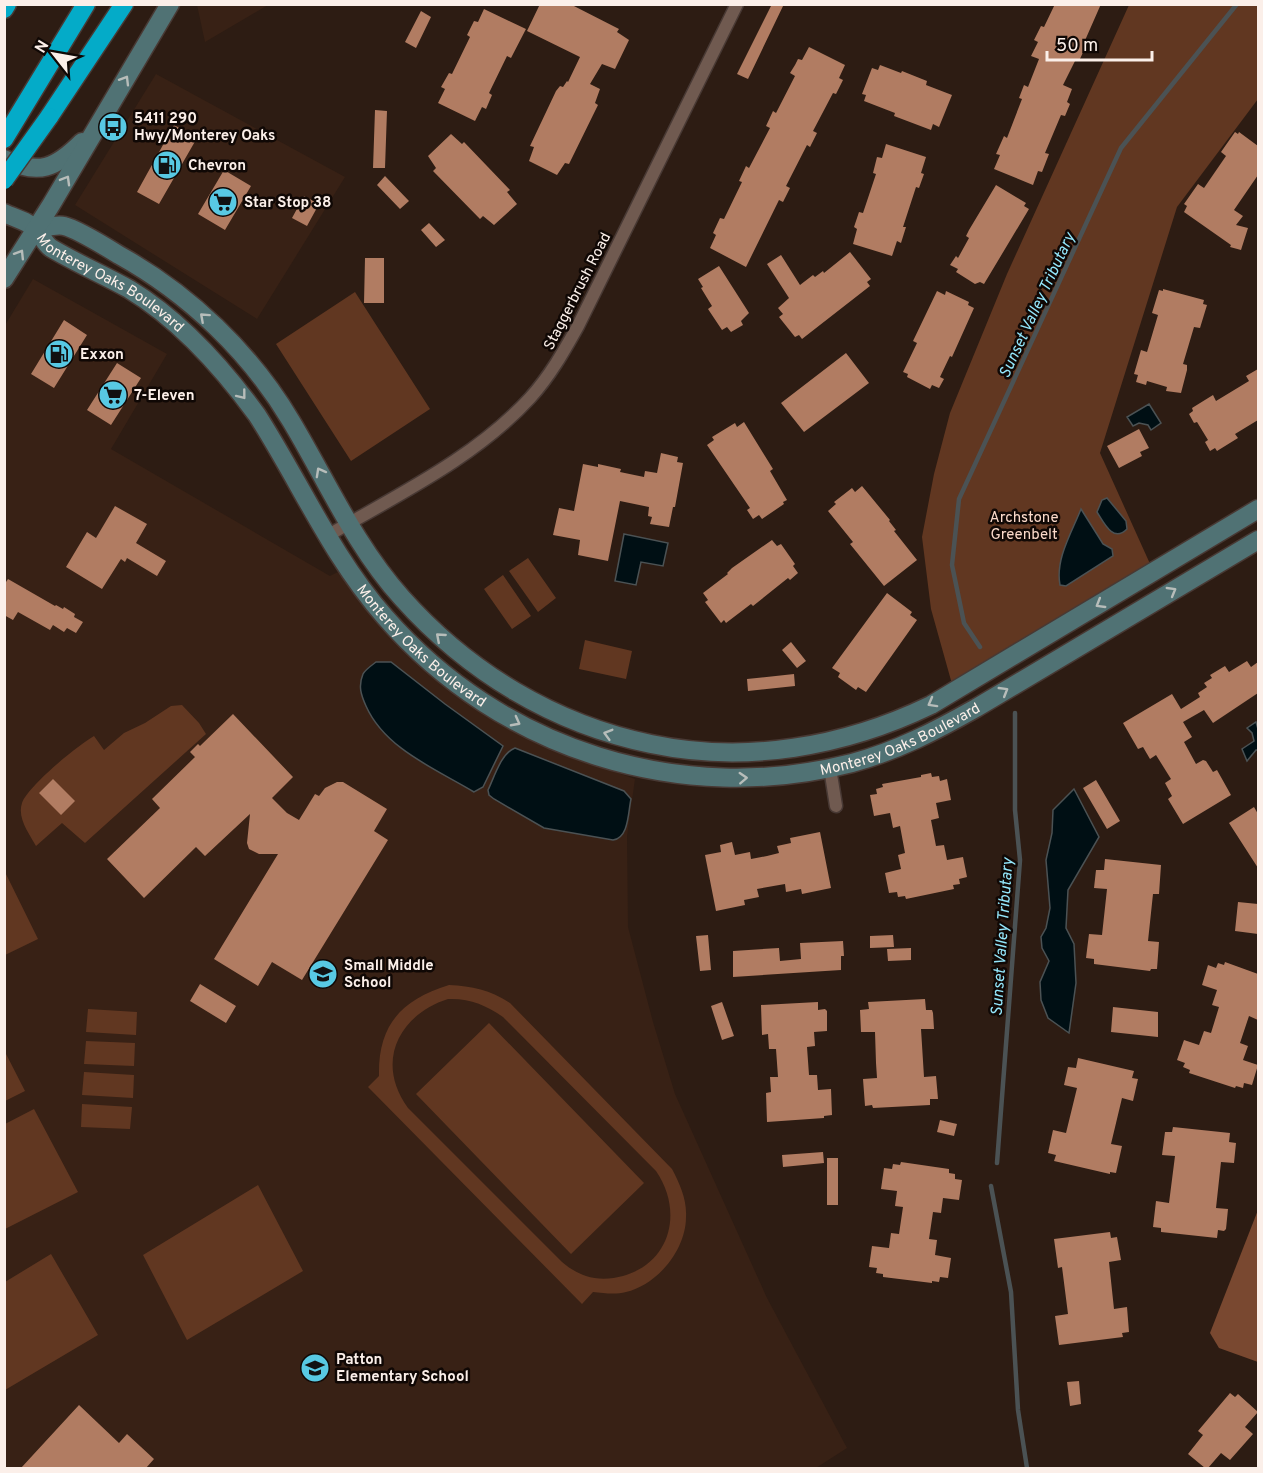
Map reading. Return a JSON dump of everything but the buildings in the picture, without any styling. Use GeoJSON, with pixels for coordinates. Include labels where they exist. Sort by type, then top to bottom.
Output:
{"type":"FeatureCollection","features":[{"type":"Feature","properties":{"kind":"highway"},"geometry":{"type":"LineString","coordinates":[[4,9],[7,4]]}},
{"type":"Feature","properties":{"kind":"highway"},"geometry":{"type":"LineString","coordinates":[[4,139],[86,4]]}},
{"type":"Feature","properties":{"kind":"highway"},"geometry":{"type":"LineString","coordinates":[[4,180],[124,4]]}},
{"type":"Feature","properties":{"kind":"street"},"geometry":{"type":"LineString","coordinates":[[4,279],[170,4]]}},
{"type":"Feature","properties":{"kind":"street","name":"Staggerbrush Road"},"geometry":{"type":"LineString","coordinates":[[327,536],[455,460],[495,431],[529,399],[544,381],[559,361],[578,326],[737,4]]}},
{"type":"Feature","properties":{"kind":"street"},"geometry":{"type":"LineString","coordinates":[[4,159],[21,168],[34,169],[48,166],[70,154],[94,130]]}},
{"type":"Feature","properties":{"kind":"street"},"geometry":{"type":"LineString","coordinates":[[4,213],[36,229]]}},
{"type":"Feature","properties":{"kind":"street","name":"Monterey Oaks Boulevard"},"geometry":{"type":"LineString","coordinates":[[1258,510],[977,678],[906,717],[847,737],[813,745],[742,753],[687,750],[631,741],[565,717],[515,692],[483,672],[436,634],[400,596],[348,524],[292,422],[276,398],[226,336],[170,288],[139,266],[63,225],[36,229],[49,247],[130,290],[168,318],[206,353],[257,415],[346,568],[408,643],[470,694],[544,737],[620,764],[685,776],[723,779],[768,777],[853,763],[895,749],[937,730],[1258,540]]}},
{"type":"Feature","properties":{"kind":"street"},"geometry":{"type":"LineString","coordinates":[[830,768],[836,806]]}},
{"type":"Feature","properties":{"kind":"shaded area"},"geometry":{"type":"Polygon","coordinates":[[[197,4],[268,5],[205,42],[197,4]]]}},
{"type":"Feature","properties":{"kind":"shaded area"},"geometry":{"type":"Polygon","coordinates":[[[156,74],[345,177],[257,319],[75,205],[156,74]]]}},
{"type":"Feature","properties":{"kind":"shaded area","name":"Small Middle School"},"geometry":{"type":"Polygon","coordinates":[[[33,279],[167,354],[111,449],[330,576],[338,572],[393,639],[440,681],[502,724],[574,757],[635,779],[627,836],[628,927],[675,1094],[767,1298],[847,1448],[816,1468],[5,1468],[4,327],[33,279]]]}},
{"type":"Feature","properties":{"kind":"shaded area"},"geometry":{"type":"Polygon","coordinates":[[[1149,404],[1161,423],[1151,430],[1148,425],[1139,423],[1133,426],[1127,417],[1149,404]]]}},
{"type":"Feature","properties":{"kind":"shaded area"},"geometry":{"type":"Polygon","coordinates":[[[1107,498],[1126,521],[1127,529],[1122,533],[1117,534],[1109,530],[1097,512],[1102,500],[1107,498]]]}},
{"type":"Feature","properties":{"kind":"shaded area"},"geometry":{"type":"Polygon","coordinates":[[[1081,509],[1103,544],[1112,549],[1113,556],[1066,586],[1060,585],[1062,556],[1081,509]]]}},
{"type":"Feature","properties":{"kind":"shaded area"},"geometry":{"type":"Polygon","coordinates":[[[624,534],[668,543],[663,566],[641,562],[636,585],[615,581],[624,534]]]}},
{"type":"Feature","properties":{"kind":"shaded area"},"geometry":{"type":"Polygon","coordinates":[[[376,662],[391,662],[503,746],[483,787],[474,792],[428,766],[386,734],[366,706],[361,690],[363,674],[376,662]]]}},
{"type":"Feature","properties":{"kind":"shaded area"},"geometry":{"type":"Polygon","coordinates":[[[1256,722],[1258,750],[1247,761],[1242,749],[1254,741],[1252,733],[1247,728],[1256,722]]]}},
{"type":"Feature","properties":{"kind":"shaded area"},"geometry":{"type":"Polygon","coordinates":[[[515,748],[624,791],[631,799],[627,824],[622,835],[613,840],[544,828],[489,795],[488,790],[498,766],[515,748]]]}},
{"type":"Feature","properties":{"kind":"shaded area"},"geometry":{"type":"Polygon","coordinates":[[[1074,789],[1099,837],[1068,890],[1066,928],[1074,944],[1076,983],[1069,1033],[1048,1018],[1041,1000],[1040,982],[1049,961],[1042,948],[1041,937],[1046,928],[1050,908],[1046,860],[1052,833],[1053,810],[1074,789]]]}},
{"type":"Feature","properties":{"kind":"shaded area"},"geometry":{"type":"Polygon","coordinates":[[[1258,1210],[1258,1362],[1219,1348],[1210,1333],[1258,1210]]]}},
{"type":"Feature","properties":{"kind":"green space","name":"Archstone Greenbelt"},"geometry":{"type":"Polygon","coordinates":[[[1129,5],[1258,5],[1258,99],[1177,207],[1100,453],[1151,566],[952,684],[931,609],[922,537],[934,474],[950,413],[1007,274],[1129,5]]]}},
{"type":"Feature","properties":{"kind":"green space"},"geometry":{"type":"Polygon","coordinates":[[[355,292],[430,409],[351,461],[276,344],[355,292]]]}},
{"type":"Feature","properties":{"kind":"green space"},"geometry":{"type":"Polygon","coordinates":[[[528,558],[556,598],[538,612],[509,571],[528,558]]]}},
{"type":"Feature","properties":{"kind":"green space"},"geometry":{"type":"Polygon","coordinates":[[[503,575],[531,616],[512,629],[484,589],[503,575]]]}},
{"type":"Feature","properties":{"kind":"green space"},"geometry":{"type":"Polygon","coordinates":[[[585,640],[632,651],[626,679],[579,669],[585,640]]]}},
{"type":"Feature","properties":{"kind":"green space"},"geometry":{"type":"Polygon","coordinates":[[[182,705],[206,734],[85,843],[62,823],[36,846],[24,825],[21,809],[26,796],[43,777],[94,736],[104,750],[124,733],[171,706],[182,705]]]}},
{"type":"Feature","properties":{"kind":"green space"},"geometry":{"type":"Polygon","coordinates":[[[4,870],[38,939],[5,955],[4,955],[4,870]]]}},
{"type":"Feature","properties":{"kind":"green space"},"geometry":{"type":"Polygon","coordinates":[[[449,985],[465,986],[488,992],[510,1003],[672,1169],[684,1198],[685,1229],[675,1253],[659,1274],[637,1288],[622,1293],[593,1292],[582,1304],[368,1087],[379,1076],[383,1042],[396,1017],[405,1007],[432,991],[449,985]],[[448,999],[416,1016],[397,1043],[393,1058],[393,1074],[398,1091],[408,1108],[567,1266],[583,1275],[600,1279],[623,1276],[640,1269],[653,1259],[668,1233],[669,1202],[656,1171],[503,1017],[477,1003],[448,999]]]}},
{"type":"Feature","properties":{"kind":"green space"},"geometry":{"type":"Polygon","coordinates":[[[88,1009],[137,1012],[136,1035],[86,1032],[88,1009]]]}},
{"type":"Feature","properties":{"kind":"green space"},"geometry":{"type":"Polygon","coordinates":[[[489,1023],[644,1183],[571,1254],[416,1094],[489,1023]]]}},
{"type":"Feature","properties":{"kind":"green space"},"geometry":{"type":"Polygon","coordinates":[[[86,1041],[135,1043],[134,1066],[84,1064],[86,1041]]]}},
{"type":"Feature","properties":{"kind":"green space"},"geometry":{"type":"Polygon","coordinates":[[[4,1050],[25,1091],[5,1101],[4,1101],[4,1050]]]}},
{"type":"Feature","properties":{"kind":"green space"},"geometry":{"type":"Polygon","coordinates":[[[84,1072],[134,1075],[133,1098],[82,1095],[84,1072]]]}},
{"type":"Feature","properties":{"kind":"green space"},"geometry":{"type":"Polygon","coordinates":[[[82,1104],[132,1107],[130,1129],[81,1127],[82,1104]]]}},
{"type":"Feature","properties":{"kind":"green space"},"geometry":{"type":"Polygon","coordinates":[[[34,1109],[78,1192],[5,1229],[5,1124],[34,1109]]]}},
{"type":"Feature","properties":{"kind":"green space"},"geometry":{"type":"Polygon","coordinates":[[[258,1185],[303,1271],[187,1340],[143,1255],[258,1185]]]}},
{"type":"Feature","properties":{"kind":"green space"},"geometry":{"type":"Polygon","coordinates":[[[51,1254],[98,1335],[5,1390],[5,1282],[51,1254]]]}},
{"type":"Feature","properties":{"kind":"waterway","name":"Sunset Valley Tributary"},"geometry":{"type":"LineString","coordinates":[[980,647],[964,623],[952,565],[959,499],[1121,148],[1237,4]]}},
{"type":"Feature","properties":{"kind":"waterway","name":"Sunset Valley Tributary"},"geometry":{"type":"LineString","coordinates":[[997,1163],[1020,860],[1015,810],[1015,713]]}},
{"type":"Feature","properties":{"kind":"waterway","name":"Sunset Valley Tributary"},"geometry":{"type":"LineString","coordinates":[[991,1186],[1011,1292],[1018,1410],[1027,1468]]}},
{"type":"Feature","properties":{"kind":"place","name":"5411 290 Hwy/Monterey Oaks"},"geometry":{"type":"Point","coordinates":[113,127]}},
{"type":"Feature","properties":{"kind":"place","name":"Chevron"},"geometry":{"type":"Point","coordinates":[167,165]}},
{"type":"Feature","properties":{"kind":"place","name":"Star Stop 38"},"geometry":{"type":"Point","coordinates":[223,202]}},
{"type":"Feature","properties":{"kind":"place","name":"Exxon"},"geometry":{"type":"Point","coordinates":[59,354]}},
{"type":"Feature","properties":{"kind":"place","name":"7-Eleven"},"geometry":{"type":"Point","coordinates":[113,395]}},
{"type":"Feature","properties":{"kind":"place","name":"Small Middle School"},"geometry":{"type":"Point","coordinates":[323,974]}},
{"type":"Feature","properties":{"kind":"place","name":"Patton Elementary School"},"geometry":{"type":"Point","coordinates":[315,1368]}}]}
